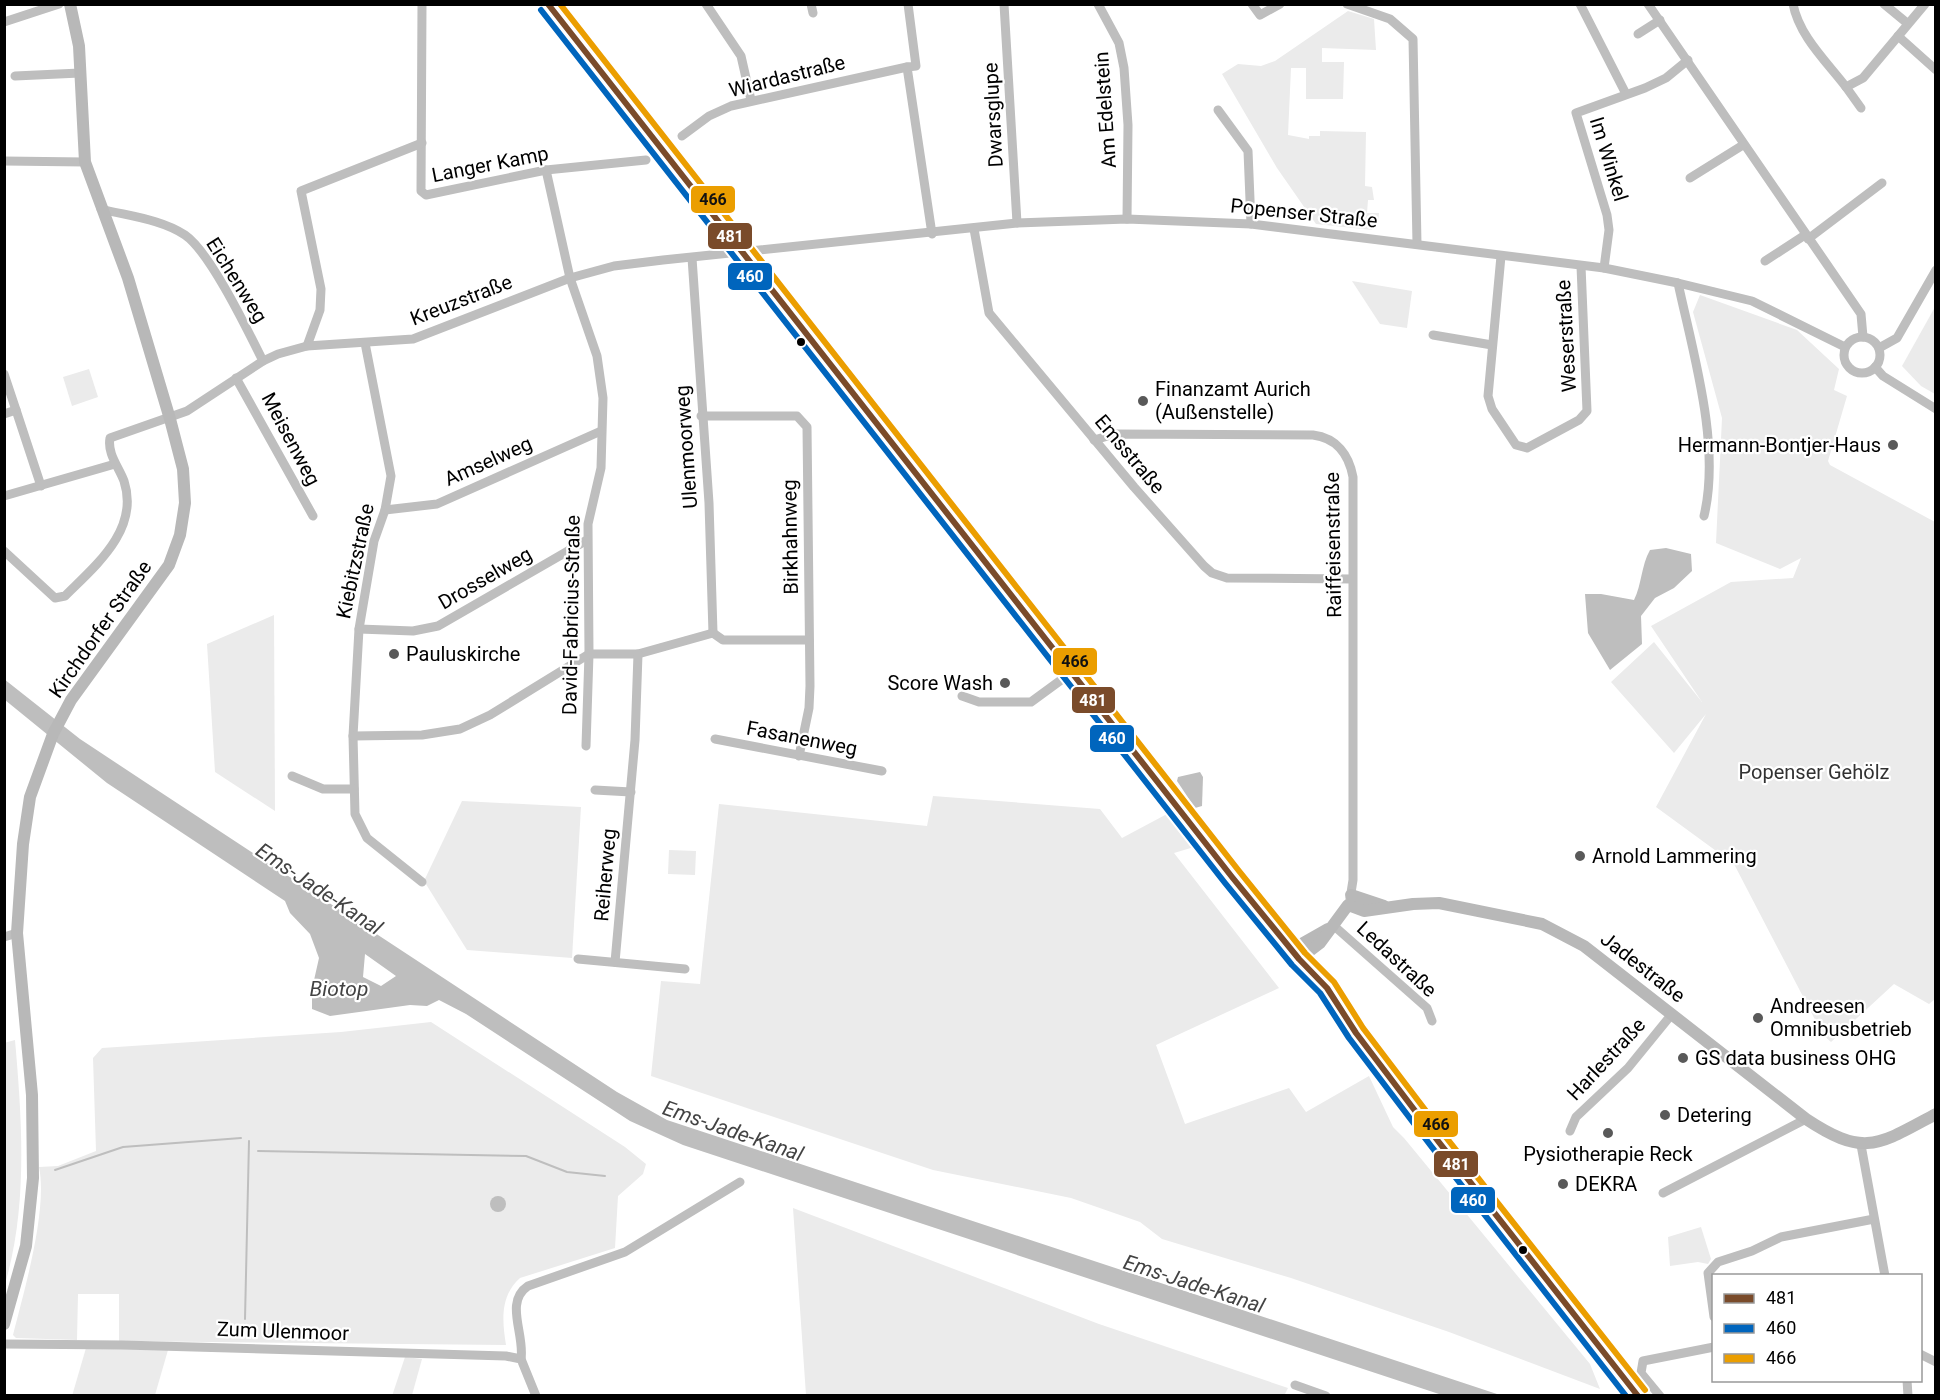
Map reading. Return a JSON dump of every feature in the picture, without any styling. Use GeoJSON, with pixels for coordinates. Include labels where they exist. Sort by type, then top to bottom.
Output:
{"type":"FeatureCollection","features":[{"type":"Feature","properties":{"kind":"main road"},"geometry":{"type":"LineString","coordinates":[[548,4],[1295,954],[1309,978],[1356,1033],[1638,1395]]}},
{"type":"Feature","properties":{"kind":"street"},"geometry":{"type":"LineString","coordinates":[[4,22],[59,4]]}},
{"type":"Feature","properties":{"kind":"street","name":"Kirchdorfer Straße"},"geometry":{"type":"LineString","coordinates":[[4,1324],[26,1246],[33,1178],[32,1095],[17,933],[26,819],[42,761],[71,700],[92,667],[161,579],[180,535],[185,503],[184,478],[170,419],[128,278],[85,162],[80,73],[75,23],[70,4]]}},
{"type":"Feature","properties":{"kind":"street","name":"Langer Kamp"},"geometry":{"type":"LineString","coordinates":[[422,4],[421,191],[426,195],[546,170],[646,160]]}},
{"type":"Feature","properties":{"kind":"street"},"geometry":{"type":"LineString","coordinates":[[706,4],[741,56],[752,100]]}},
{"type":"Feature","properties":{"kind":"street"},"geometry":{"type":"LineString","coordinates":[[908,4],[916,66],[907,67],[932,234]]}},
{"type":"Feature","properties":{"kind":"street","name":"Dwarsglupe"},"geometry":{"type":"LineString","coordinates":[[1004,4],[1017,223]]}},
{"type":"Feature","properties":{"kind":"street","name":"Am Edelstein"},"geometry":{"type":"LineString","coordinates":[[1098,4],[1119,43],[1124,68],[1128,125],[1127,219]]}},
{"type":"Feature","properties":{"kind":"street"},"geometry":{"type":"LineString","coordinates":[[1252,4],[1260,15],[1280,4]]}},
{"type":"Feature","properties":{"kind":"street"},"geometry":{"type":"LineString","coordinates":[[1347,4],[1390,19],[1413,39],[1417,244]]}},
{"type":"Feature","properties":{"kind":"street","name":"Im Winkel"},"geometry":{"type":"LineString","coordinates":[[1580,4],[1626,94]]}},
{"type":"Feature","properties":{"kind":"street"},"geometry":{"type":"LineString","coordinates":[[1648,4],[1806,237],[1862,314],[1863,337]]}},
{"type":"Feature","properties":{"kind":"street"},"geometry":{"type":"LineString","coordinates":[[1793,4],[1795,17],[1805,34],[1862,108]]}},
{"type":"Feature","properties":{"kind":"street"},"geometry":{"type":"LineString","coordinates":[[1884,4],[1907,23]]}},
{"type":"Feature","properties":{"kind":"street"},"geometry":{"type":"LineString","coordinates":[[1846,87],[1863,78],[1924,4]]}},
{"type":"Feature","properties":{"kind":"street"},"geometry":{"type":"LineString","coordinates":[[1638,34],[1660,20]]}},
{"type":"Feature","properties":{"kind":"street"},"geometry":{"type":"LineString","coordinates":[[1898,36],[1935,70]]}},
{"type":"Feature","properties":{"kind":"street","name":"Im Winkel"},"geometry":{"type":"LineString","coordinates":[[1604,268],[1609,230],[1607,215],[1576,113],[1666,78],[1688,60]]}},
{"type":"Feature","properties":{"kind":"street","name":"Wiardastraße"},"geometry":{"type":"LineString","coordinates":[[682,136],[709,116],[752,100],[907,67]]}},
{"type":"Feature","properties":{"kind":"street"},"geometry":{"type":"LineString","coordinates":[[15,76],[80,73]]}},
{"type":"Feature","properties":{"kind":"street"},"geometry":{"type":"LineString","coordinates":[[1218,110],[1248,151],[1251,224]]}},
{"type":"Feature","properties":{"kind":"street"},"geometry":{"type":"LineString","coordinates":[[307,346],[320,310],[321,289],[301,191],[422,143]]}},
{"type":"Feature","properties":{"kind":"street"},"geometry":{"type":"LineString","coordinates":[[1690,178],[1743,145]]}},
{"type":"Feature","properties":{"kind":"street"},"geometry":{"type":"LineString","coordinates":[[4,161],[85,162]]}},
{"type":"Feature","properties":{"kind":"street","name":"David-Fabricius-Straße"},"geometry":{"type":"LineString","coordinates":[[546,170],[570,278],[590,329],[602,376],[600,468],[588,524],[587,540],[589,654],[586,746]]}},
{"type":"Feature","properties":{"kind":"street"},"geometry":{"type":"LineString","coordinates":[[1764,261],[1806,237],[1882,183]]}},
{"type":"Feature","properties":{"kind":"street","name":"Eichenweg"},"geometry":{"type":"LineString","coordinates":[[101,209],[177,230],[194,242],[211,266],[263,361]]}},
{"type":"Feature","properties":{"kind":"street","name":"Popenser Straße"},"geometry":{"type":"LineString","coordinates":[[743,253],[1017,223],[1127,219],[1251,224],[1604,268],[1678,283],[1752,301],[1845,347]]}},
{"type":"Feature","properties":{"kind":"street","name":"Emsstraße"},"geometry":{"type":"LineString","coordinates":[[974,229],[989,313],[1094,440],[1212,573],[1227,578],[1352,579]]}},
{"type":"Feature","properties":{"kind":"street","name":"Kreuzstraße"},"geometry":{"type":"LineString","coordinates":[[115,464],[110,438],[170,419],[187,411],[263,361],[307,346],[401,341],[425,335],[570,278],[614,266],[743,253]]}},
{"type":"Feature","properties":{"kind":"street","name":"Weserstraße"},"geometry":{"type":"LineString","coordinates":[[1501,256],[1488,396],[1492,409],[1516,445],[1527,448],[1579,420],[1587,411],[1581,266]]}},
{"type":"Feature","properties":{"kind":"street","name":"Ulenmoorweg"},"geometry":{"type":"LineString","coordinates":[[692,258],[701,416],[709,503],[713,633]]}},
{"type":"Feature","properties":{"kind":"street"},"geometry":{"type":"LineString","coordinates":[[1879,348],[1897,338],[1935,270]]}},
{"type":"Feature","properties":{"kind":"street"},"geometry":{"type":"LineString","coordinates":[[1678,283],[1705,409],[1709,494],[1704,516]]}},
{"type":"Feature","properties":{"kind":"street"},"geometry":{"type":"LineString","coordinates":[[1433,335],[1492,345]]}},
{"type":"Feature","properties":{"kind":"street"},"geometry":{"type":"LineString","coordinates":[[1863,337],[1872,340],[1879,348],[1880,358],[1875,368],[1864,373],[1852,370],[1845,360],[1845,347],[1852,339],[1863,337]]}},
{"type":"Feature","properties":{"kind":"street","name":"Kiebitzstraße"},"geometry":{"type":"LineString","coordinates":[[365,343],[391,476],[385,510],[374,541],[359,629],[352,736],[355,814],[367,838],[422,882]]}},
{"type":"Feature","properties":{"kind":"street"},"geometry":{"type":"LineString","coordinates":[[1875,368],[1883,376],[1935,409]]}},
{"type":"Feature","properties":{"kind":"street"},"geometry":{"type":"LineString","coordinates":[[4,374],[41,486]]}},
{"type":"Feature","properties":{"kind":"street","name":"Meisenweg"},"geometry":{"type":"LineString","coordinates":[[236,378],[313,516]]}},
{"type":"Feature","properties":{"kind":"street"},"geometry":{"type":"LineString","coordinates":[[4,414],[16,410]]}},
{"type":"Feature","properties":{"kind":"street","name":"Birkhahnweg"},"geometry":{"type":"LineString","coordinates":[[701,416],[797,416],[807,428],[809,708],[799,756]]}},
{"type":"Feature","properties":{"kind":"street","name":"Amselweg"},"geometry":{"type":"LineString","coordinates":[[385,510],[437,504],[601,431]]}},
{"type":"Feature","properties":{"kind":"street","name":"Raiffeisenstraße"},"geometry":{"type":"LineString","coordinates":[[1094,440],[1115,434],[1313,435],[1330,440],[1344,452],[1352,474],[1349,900]]}},
{"type":"Feature","properties":{"kind":"street"},"geometry":{"type":"LineString","coordinates":[[4,496],[115,464],[121,473],[126,495],[125,517],[118,538],[106,555],[65,596],[55,598],[4,551]]}},
{"type":"Feature","properties":{"kind":"street","name":"Drosselweg"},"geometry":{"type":"LineString","coordinates":[[359,629],[413,631],[438,626],[587,540]]}},
{"type":"Feature","properties":{"kind":"street"},"geometry":{"type":"LineString","coordinates":[[352,736],[422,735],[460,729],[490,715],[589,654],[639,654],[713,633],[723,640],[809,640]]}},
{"type":"Feature","properties":{"kind":"street","name":"Reiherweg"},"geometry":{"type":"LineString","coordinates":[[615,962],[631,792],[639,654]]}},
{"type":"Feature","properties":{"kind":"street"},"geometry":{"type":"LineString","coordinates":[[962,696],[979,702],[1031,702],[1072,672]]}},
{"type":"Feature","properties":{"kind":"street","name":"Fasanenweg"},"geometry":{"type":"LineString","coordinates":[[715,739],[882,771]]}},
{"type":"Feature","properties":{"kind":"street"},"geometry":{"type":"LineString","coordinates":[[292,776],[323,789],[354,789]]}},
{"type":"Feature","properties":{"kind":"street"},"geometry":{"type":"LineString","coordinates":[[595,790],[631,792]]}},
{"type":"Feature","properties":{"kind":"street"},"geometry":{"type":"LineString","coordinates":[[1295,954],[1320,943],[1349,900]]}},
{"type":"Feature","properties":{"kind":"street","name":"Jadestraße"},"geometry":{"type":"LineString","coordinates":[[1349,900],[1388,907],[1439,903],[1542,924],[1584,946],[1806,1119],[1841,1140],[1861,1145]]}},
{"type":"Feature","properties":{"kind":"street","name":"Ledastraße"},"geometry":{"type":"LineString","coordinates":[[1331,927],[1426,1008],[1432,1021]]}},
{"type":"Feature","properties":{"kind":"street"},"geometry":{"type":"LineString","coordinates":[[4,937],[17,933]]}},
{"type":"Feature","properties":{"kind":"street"},"geometry":{"type":"LineString","coordinates":[[578,959],[685,969]]}},
{"type":"Feature","properties":{"kind":"street","name":"Harlestraße"},"geometry":{"type":"LineString","coordinates":[[1570,1131],[1576,1118],[1628,1068],[1672,1014]]}},
{"type":"Feature","properties":{"kind":"street"},"geometry":{"type":"LineString","coordinates":[[1885,1274],[1861,1145],[1888,1139],[1935,1114]]}},
{"type":"Feature","properties":{"kind":"street"},"geometry":{"type":"LineString","coordinates":[[1663,1193],[1806,1119]]}},
{"type":"Feature","properties":{"kind":"street"},"geometry":{"type":"LineString","coordinates":[[536,1395],[520,1359],[523,1346],[514,1302],[519,1292],[528,1286],[625,1252],[740,1182]]}},
{"type":"Feature","properties":{"kind":"street"},"geometry":{"type":"LineString","coordinates":[[1712,1308],[1708,1273],[1718,1262],[1752,1251],[1781,1237],[1874,1219]]}},
{"type":"Feature","properties":{"kind":"street","name":"Zum Ulenmoor"},"geometry":{"type":"LineString","coordinates":[[4,1344],[242,1348],[506,1356],[520,1359]]}},
{"type":"Feature","properties":{"kind":"street"},"geometry":{"type":"LineString","coordinates":[[1660,1395],[1641,1373],[1642,1361],[1712,1347]]}},
{"type":"Feature","properties":{"kind":"street"},"geometry":{"type":"LineString","coordinates":[[1295,1385],[1326,1395]]}},
{"type":"Feature","properties":{"kind":"green space"},"geometry":{"type":"Polygon","coordinates":[[[1348,11],[1374,19],[1376,50],[1322,48],[1322,62],[1344,62],[1343,99],[1306,99],[1306,68],[1291,68],[1288,135],[1309,139],[1309,136],[1320,136],[1320,131],[1366,132],[1365,186],[1372,187],[1374,200],[1368,200],[1367,213],[1379,213],[1378,222],[1372,224],[1372,230],[1316,224],[1277,168],[1222,74],[1238,64],[1261,66],[1275,61],[1348,11]]]}},
{"type":"Feature","properties":{"kind":"green space"},"geometry":{"type":"Polygon","coordinates":[[[1352,281],[1412,291],[1407,328],[1380,324],[1352,281]]]}},
{"type":"Feature","properties":{"kind":"green space","name":"Popenser Gehölz"},"geometry":{"type":"Polygon","coordinates":[[[1700,295],[1797,330],[1839,369],[1834,390],[1847,396],[1828,461],[1830,465],[1935,522],[1935,999],[1929,1004],[1894,984],[1831,1042],[1823,1035],[1734,864],[1656,807],[1706,714],[1674,753],[1611,682],[1654,642],[1702,702],[1651,626],[1731,582],[1793,578],[1801,558],[1780,569],[1716,543],[1722,418],[1693,312],[1700,295]]]}},
{"type":"Feature","properties":{"kind":"green space"},"geometry":{"type":"Polygon","coordinates":[[[1935,307],[1935,394],[1921,386],[1902,366],[1935,307]]]}},
{"type":"Feature","properties":{"kind":"green space"},"geometry":{"type":"Polygon","coordinates":[[[89,369],[98,397],[72,406],[63,377],[89,369]]]}},
{"type":"Feature","properties":{"kind":"green space"},"geometry":{"type":"Polygon","coordinates":[[[274,615],[275,811],[215,772],[207,644],[274,615]]]}},
{"type":"Feature","properties":{"kind":"green space"},"geometry":{"type":"Polygon","coordinates":[[[933,796],[1100,809],[1122,838],[1167,814],[1194,847],[1174,853],[1279,988],[1156,1045],[1185,1124],[1289,1088],[1306,1112],[1369,1076],[1393,1127],[1590,1364],[1600,1389],[1449,1332],[1291,1278],[1162,1239],[1140,1222],[1071,1198],[933,1170],[651,1076],[661,981],[700,984],[719,804],[927,826],[933,796]]]}},
{"type":"Feature","properties":{"kind":"green space"},"geometry":{"type":"Polygon","coordinates":[[[462,801],[581,807],[572,958],[467,950],[424,881],[462,801]]]}},
{"type":"Feature","properties":{"kind":"green space"},"geometry":{"type":"Polygon","coordinates":[[[669,850],[696,851],[695,875],[668,874],[669,850]]]}},
{"type":"Feature","properties":{"kind":"green space"},"geometry":{"type":"Polygon","coordinates":[[[431,1022],[625,1147],[646,1164],[643,1174],[618,1196],[615,1248],[520,1278],[513,1285],[504,1309],[506,1345],[119,1341],[119,1294],[78,1294],[77,1340],[16,1338],[13,1335],[38,1227],[41,1185],[39,1167],[58,1166],[96,1151],[93,1058],[102,1048],[341,1032],[431,1022]]]}},
{"type":"Feature","properties":{"kind":"green space"},"geometry":{"type":"Polygon","coordinates":[[[15,1040],[20,1101],[20,1194],[12,1254],[5,1284],[4,1043],[15,1040]]]}},
{"type":"Feature","properties":{"kind":"green space"},"geometry":{"type":"Polygon","coordinates":[[[793,1208],[1099,1324],[1288,1388],[1284,1396],[806,1395],[793,1208]]]}},
{"type":"Feature","properties":{"kind":"green space"},"geometry":{"type":"Polygon","coordinates":[[[1701,1227],[1711,1259],[1708,1264],[1698,1262],[1670,1266],[1668,1237],[1701,1227]]]}},
{"type":"Feature","properties":{"kind":"green space"},"geometry":{"type":"Polygon","coordinates":[[[86,1348],[168,1350],[155,1395],[72,1396],[86,1348]]]}},
{"type":"Feature","properties":{"kind":"green space"},"geometry":{"type":"Polygon","coordinates":[[[405,1357],[422,1359],[412,1395],[392,1396],[405,1357]]]}},
{"type":"Feature","properties":{"kind":"water"},"geometry":{"type":"Polygon","coordinates":[[[1666,548],[1691,554],[1692,571],[1674,588],[1655,598],[1641,616],[1642,644],[1610,670],[1588,633],[1585,594],[1601,594],[1634,600],[1650,550],[1666,548]]]}},
{"type":"Feature","properties":{"kind":"water","name":"Biotop"},"geometry":{"type":"Polygon","coordinates":[[[4,679],[80,739],[617,1092],[667,1120],[1500,1395],[1442,1395],[683,1145],[630,1121],[466,1014],[439,1000],[427,1006],[410,1005],[330,1016],[312,1009],[312,989],[319,958],[310,934],[290,913],[285,901],[107,783],[5,700],[4,679]],[[365,954],[363,977],[381,986],[396,976],[365,954]]]}},
{"type":"Feature","properties":{"kind":"water"},"geometry":{"type":"Polygon","coordinates":[[[1200,772],[1203,777],[1202,806],[1195,808],[1177,781],[1178,777],[1200,772]]]}},
{"type":"Feature","properties":{"kind":"water"},"geometry":{"type":"Polygon","coordinates":[[[495,1196],[501,1196],[506,1204],[504,1210],[495,1212],[490,1207],[490,1201],[495,1196]]]}},
{"type":"Feature","properties":{"kind":"waterway"},"geometry":{"type":"LineString","coordinates":[[55,1170],[123,1147],[241,1138]]}},
{"type":"Feature","properties":{"kind":"waterway"},"geometry":{"type":"LineString","coordinates":[[245,1319],[249,1141]]}},
{"type":"Feature","properties":{"kind":"waterway"},"geometry":{"type":"LineString","coordinates":[[258,1151],[526,1156],[567,1172],[605,1176]]}},
{"type":"Feature","properties":{"kind":"transit line","name":"481"},"geometry":{"type":"LineString","coordinates":[[548,4],[1232,877],[1299,959],[1327,988],[1356,1033],[1438,1141],[1638,1396]]}},
{"type":"Feature","properties":{"kind":"transit line","name":"466"},"geometry":{"type":"LineString","coordinates":[[560,4],[1239,871],[1305,953],[1334,982],[1363,1028],[1445,1136],[1645,1390]]}},
{"type":"Feature","properties":{"kind":"transit line","name":"460"},"geometry":{"type":"LineString","coordinates":[[541,10],[1225,883],[1292,965],[1320,993],[1349,1038],[1431,1146],[1626,1396]]}},
{"type":"Feature","properties":{"kind":"place","name":"Finanzamt Aurich (Außenstelle)"},"geometry":{"type":"Point","coordinates":[1143,401]}},
{"type":"Feature","properties":{"kind":"place","name":"Hermann-Bontjer-Haus"},"geometry":{"type":"Point","coordinates":[1893,445]}},
{"type":"Feature","properties":{"kind":"place","name":"Pauluskirche"},"geometry":{"type":"Point","coordinates":[394,654]}},
{"type":"Feature","properties":{"kind":"place","name":"Score Wash"},"geometry":{"type":"Point","coordinates":[1005,683]}},
{"type":"Feature","properties":{"kind":"place","name":"Arnold Lammering"},"geometry":{"type":"Point","coordinates":[1580,856]}},
{"type":"Feature","properties":{"kind":"place","name":"Andreesen Omnibusbetrieb"},"geometry":{"type":"Point","coordinates":[1758,1018]}},
{"type":"Feature","properties":{"kind":"place","name":"GS data business OHG"},"geometry":{"type":"Point","coordinates":[1683,1058]}},
{"type":"Feature","properties":{"kind":"place","name":"Detering"},"geometry":{"type":"Point","coordinates":[1665,1115]}},
{"type":"Feature","properties":{"kind":"place","name":"Pysiotherapie Reck"},"geometry":{"type":"Point","coordinates":[1608,1133]}},
{"type":"Feature","properties":{"kind":"place","name":"DEKRA"},"geometry":{"type":"Point","coordinates":[1563,1184]}},
{"type":"Feature","properties":{"kind":"water label","name":"Ems-Jade-Kanal"},"geometry":{"type":"Point","coordinates":[319,889]}},
{"type":"Feature","properties":{"kind":"water label","name":"Ems-Jade-Kanal"},"geometry":{"type":"Point","coordinates":[733,1131]}},
{"type":"Feature","properties":{"kind":"water label","name":"Ems-Jade-Kanal"},"geometry":{"type":"Point","coordinates":[1194,1284]}}]}
